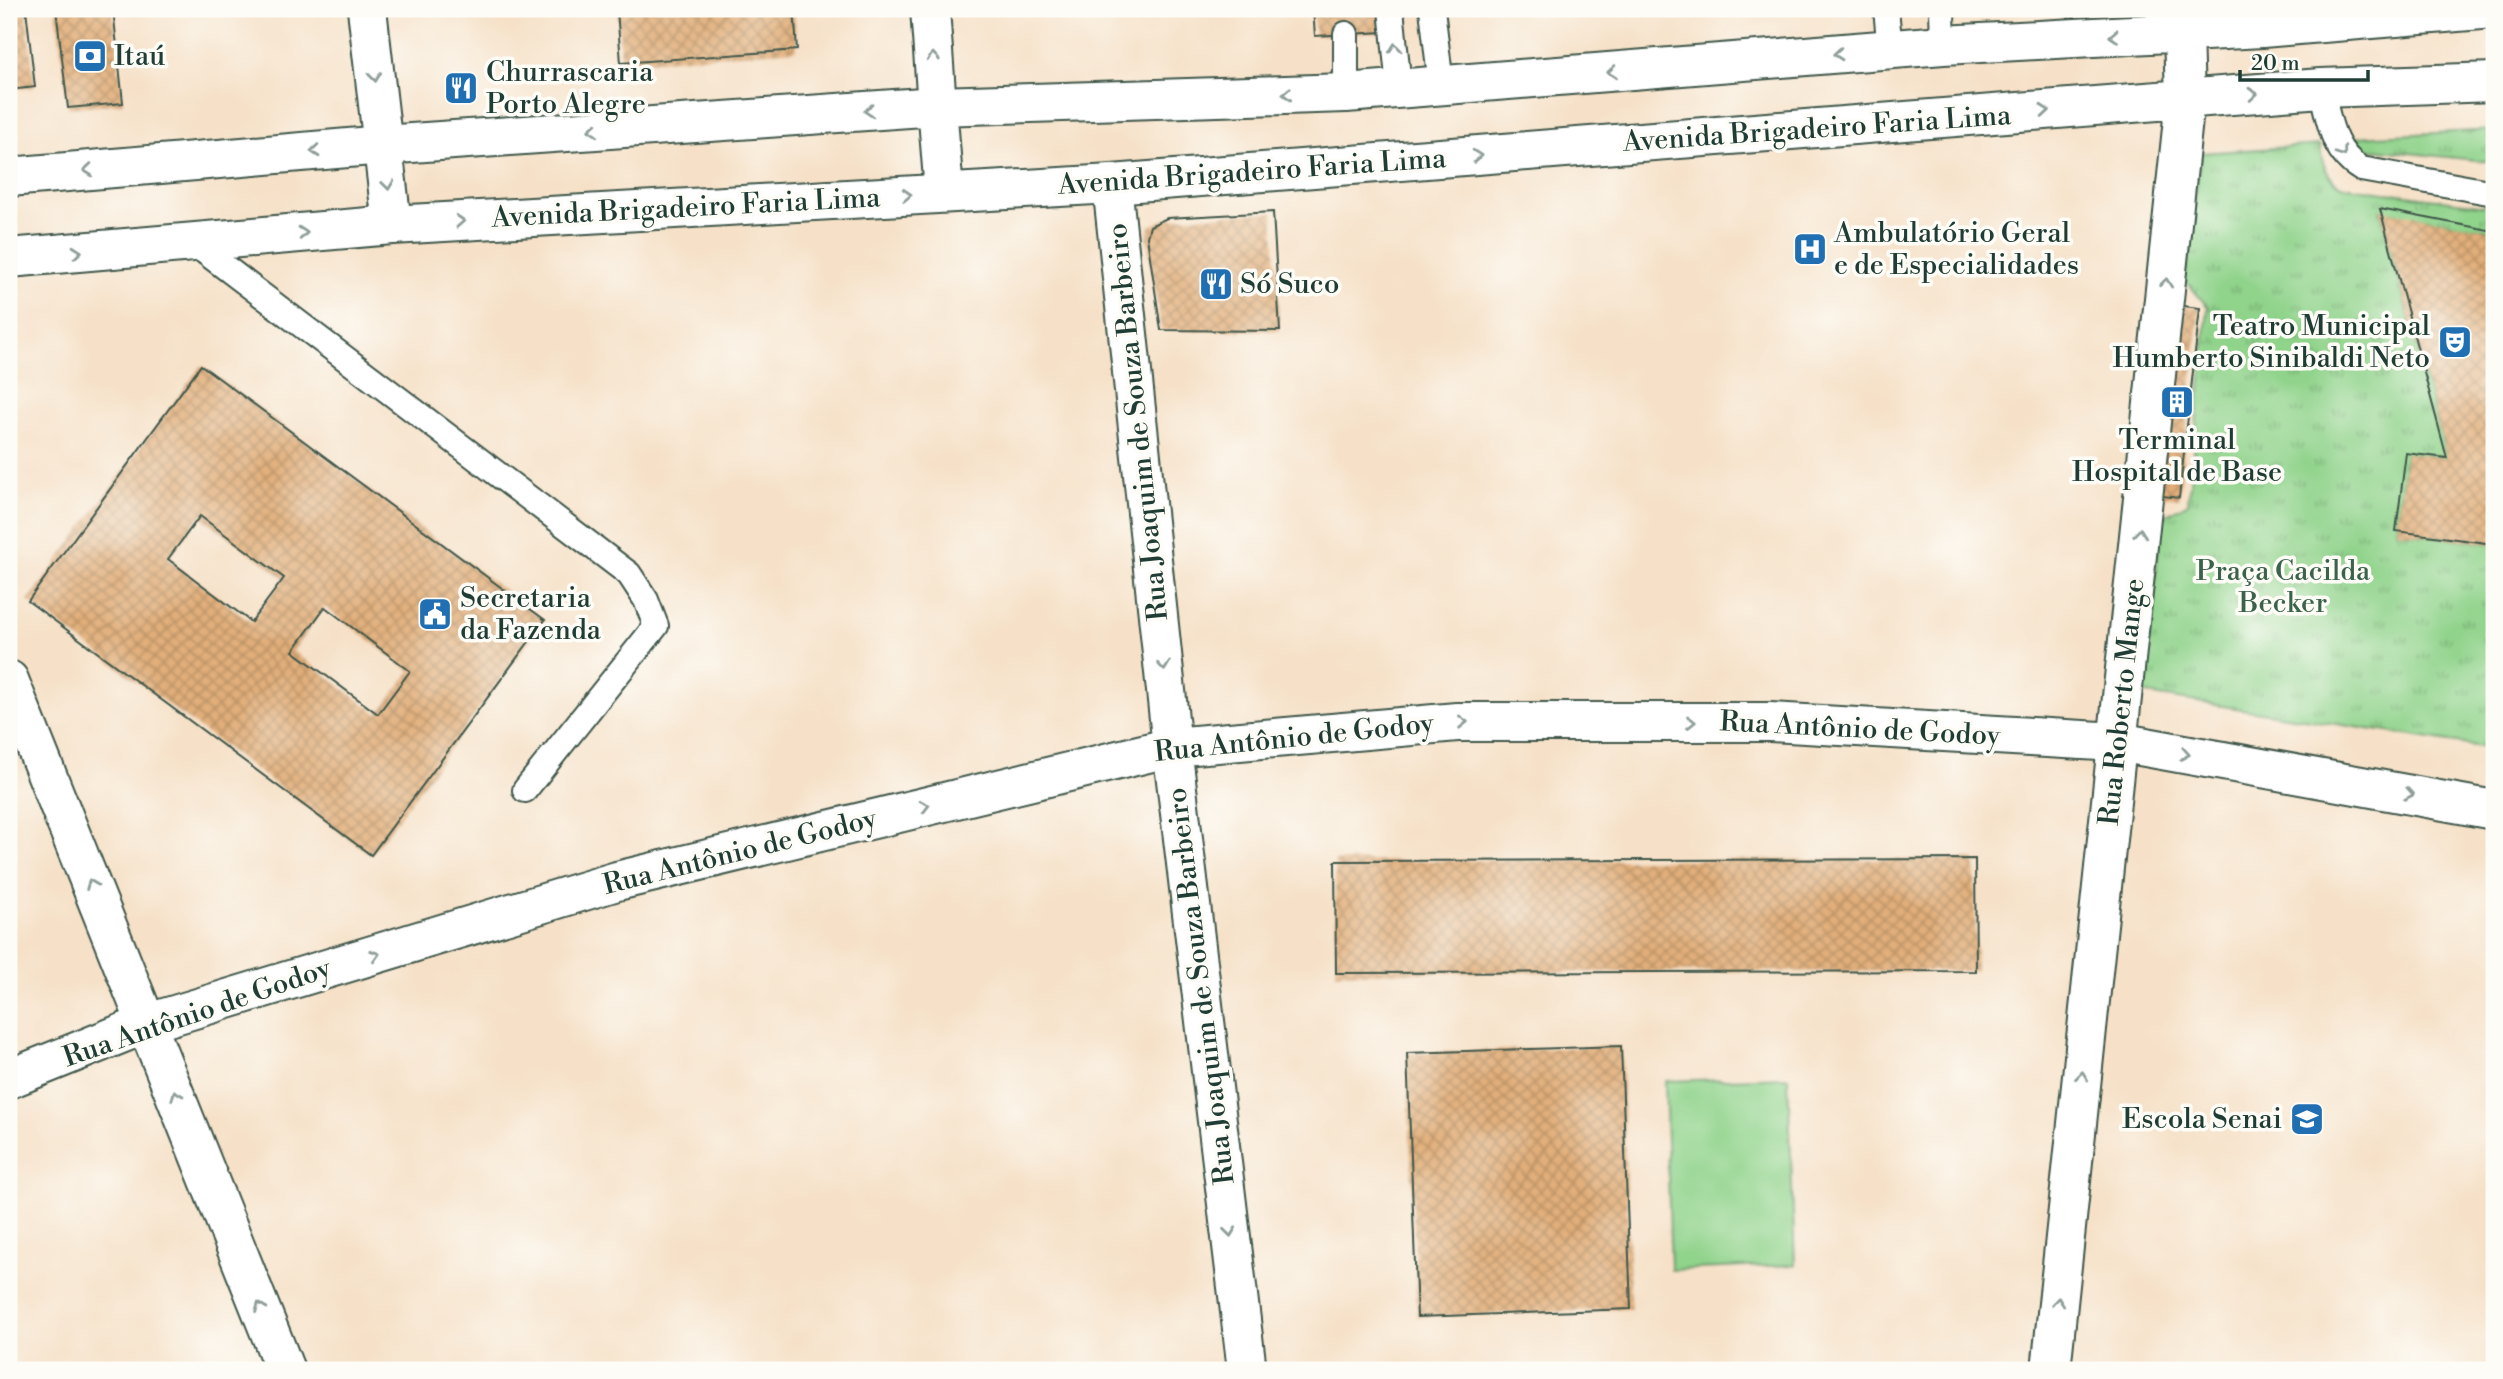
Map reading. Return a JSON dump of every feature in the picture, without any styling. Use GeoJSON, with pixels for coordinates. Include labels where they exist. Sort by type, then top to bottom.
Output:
{"type":"FeatureCollection","features":[{"type":"Feature","properties":{"kind":"street"},"geometry":{"type":"LineString","coordinates":[[367,9],[392,225]]}},
{"type":"Feature","properties":{"kind":"street"},"geometry":{"type":"LineString","coordinates":[[930,9],[944,192]]}},
{"type":"Feature","properties":{"kind":"street"},"geometry":{"type":"LineString","coordinates":[[9,177],[383,145],[937,106],[1346,93],[1890,50],[1943,27],[2183,32],[2494,9]]}},
{"type":"Feature","properties":{"kind":"street","name":"Rua Roberto Mange"},"geometry":{"type":"LineString","coordinates":[[2051,1370],[2185,100],[2183,32]]}},
{"type":"Feature","properties":{"kind":"street","name":"Avenida Brigadeiro Faria Lima"},"geometry":{"type":"LineString","coordinates":[[9,258],[392,225],[1112,184],[2321,88],[2494,82]]}},
{"type":"Feature","properties":{"kind":"street","name":"Rua Joaquim de Souza Barbeiro"},"geometry":{"type":"LineString","coordinates":[[1112,184],[1172,747],[1247,1370]]}},
{"type":"Feature","properties":{"kind":"street"},"geometry":{"type":"LineString","coordinates":[[9,680],[285,1370]]}},
{"type":"Feature","properties":{"kind":"street","name":"Rua Antônio de Godoy"},"geometry":{"type":"LineString","coordinates":[[9,1079],[148,1023],[617,881],[1172,747],[1457,722],[1770,722],[2118,741],[2494,810]]}},
{"type":"Feature","properties":{"kind":"lane"},"geometry":{"type":"LineString","coordinates":[[1391,9],[1399,87]]}},
{"type":"Feature","properties":{"kind":"lane"},"geometry":{"type":"LineString","coordinates":[[1432,9],[1441,85]]}},
{"type":"Feature","properties":{"kind":"lane"},"geometry":{"type":"LineString","coordinates":[[1886,9],[1890,50]]}},
{"type":"Feature","properties":{"kind":"lane"},"geometry":{"type":"LineString","coordinates":[[1346,34],[1346,93]]}},
{"type":"Feature","properties":{"kind":"lane"},"geometry":{"type":"LineString","coordinates":[[2321,88],[2336,145],[2347,161],[2361,169],[2494,193]]}},
{"type":"Feature","properties":{"kind":"lane"},"geometry":{"type":"LineString","coordinates":[[192,242],[629,574],[646,600],[656,626],[525,790]]}},
{"type":"Feature","properties":{"kind":"green space"},"geometry":{"type":"Polygon","coordinates":[[[2494,130],[2494,162],[2362,148],[2356,137],[2494,130]]]}},
{"type":"Feature","properties":{"kind":"green space","name":"Praça Cacilda Becker"},"geometry":{"type":"Polygon","coordinates":[[[2320,145],[2325,169],[2332,179],[2342,186],[2494,207],[2494,231],[2380,210],[2447,458],[2406,453],[2396,531],[2494,544],[2494,749],[2140,693],[2163,517],[2188,503],[2208,307],[2185,280],[2201,153],[2320,145]]]}},
{"type":"Feature","properties":{"kind":"green space"},"geometry":{"type":"Polygon","coordinates":[[[1788,1077],[1795,1265],[1671,1270],[1665,1081],[1788,1077]]]}},
{"type":"Feature","properties":{"kind":"building"},"geometry":{"type":"Polygon","coordinates":[[[9,9],[26,9],[35,87],[9,90],[9,9]]]}},
{"type":"Feature","properties":{"kind":"building","name":"Itaú"},"geometry":{"type":"Polygon","coordinates":[[[56,9],[113,9],[123,103],[68,108],[56,9]]]}},
{"type":"Feature","properties":{"kind":"building"},"geometry":{"type":"Polygon","coordinates":[[[617,9],[794,9],[797,50],[621,63],[617,9]]]}},
{"type":"Feature","properties":{"kind":"building"},"geometry":{"type":"Polygon","coordinates":[[[1313,9],[1383,9],[1384,32],[1315,36],[1313,9]]]}},
{"type":"Feature","properties":{"kind":"building","name":"Teatro Municipal Humberto Sinibaldi Neto"},"geometry":{"type":"Polygon","coordinates":[[[2380,209],[2494,231],[2494,544],[2396,531],[2406,453],[2447,458],[2380,209]]]}},
{"type":"Feature","properties":{"kind":"building","name":"Só Suco"},"geometry":{"type":"Polygon","coordinates":[[[1273,212],[1280,331],[1161,330],[1147,237],[1150,226],[1167,218],[1273,212]]]}},
{"type":"Feature","properties":{"kind":"building","name":"Terminal Hospital de Base"},"geometry":{"type":"Polygon","coordinates":[[[2175,305],[2200,308],[2179,498],[2154,495],[2175,305]]]}},
{"type":"Feature","properties":{"kind":"building","name":"Secretaria da Fazenda"},"geometry":{"type":"Polygon","coordinates":[[[201,365],[545,620],[371,855],[28,601],[201,365]],[[200,516],[168,559],[251,622],[284,578],[200,516]],[[325,607],[293,651],[378,714],[410,671],[325,607]]]}},
{"type":"Feature","properties":{"kind":"building"},"geometry":{"type":"Polygon","coordinates":[[[1975,859],[1976,971],[1336,973],[1335,861],[1975,859]]]}},
{"type":"Feature","properties":{"kind":"building"},"geometry":{"type":"Polygon","coordinates":[[[1621,1046],[1631,1309],[1417,1317],[1407,1053],[1621,1046]]]}},
{"type":"Feature","properties":{"kind":"place","name":"Itaú"},"geometry":{"type":"Point","coordinates":[90,56]}},
{"type":"Feature","properties":{"kind":"place","name":"Churrascaria Porto Alegre"},"geometry":{"type":"Point","coordinates":[461,88]}},
{"type":"Feature","properties":{"kind":"place","name":"Ambulatório Geral e de Especialidades"},"geometry":{"type":"Point","coordinates":[1810,249]}},
{"type":"Feature","properties":{"kind":"place","name":"Só Suco"},"geometry":{"type":"Point","coordinates":[1216,284]}},
{"type":"Feature","properties":{"kind":"place","name":"Teatro Municipal Humberto Sinibaldi Neto"},"geometry":{"type":"Point","coordinates":[2455,342]}},
{"type":"Feature","properties":{"kind":"place","name":"Terminal Hospital de Base"},"geometry":{"type":"Point","coordinates":[2177,402]}},
{"type":"Feature","properties":{"kind":"place","name":"Secretaria da Fazenda"},"geometry":{"type":"Point","coordinates":[435,614]}},
{"type":"Feature","properties":{"kind":"place","name":"Escola Senai"},"geometry":{"type":"Point","coordinates":[2307,1119]}}]}
